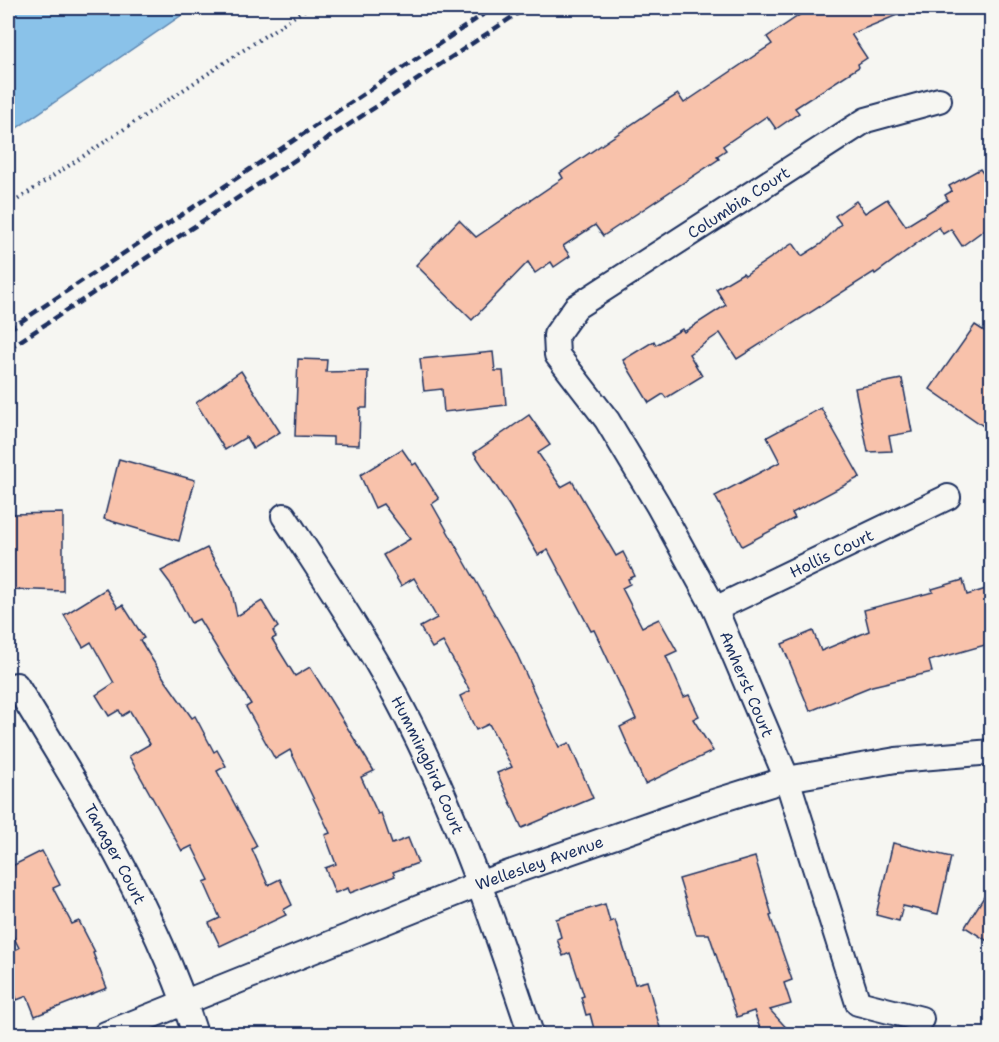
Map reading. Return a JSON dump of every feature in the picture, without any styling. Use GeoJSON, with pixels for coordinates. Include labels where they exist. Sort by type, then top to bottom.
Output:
{"type":"FeatureCollection","features":[{"type":"Feature","properties":{"kind":"street","name":"Columbia Court"},"geometry":{"type":"LineString","coordinates":[[556,335],[576,307],[866,120],[939,100]]}},
{"type":"Feature","properties":{"kind":"street","name":"Amherst Court"},"geometry":{"type":"LineString","coordinates":[[556,335],[557,355],[607,420],[716,609],[787,779],[858,1003],[921,1019]]}},
{"type":"Feature","properties":{"kind":"street","name":"Hollis Court"},"geometry":{"type":"LineString","coordinates":[[716,609],[948,497]]}},
{"type":"Feature","properties":{"kind":"street","name":"Hummingbird Court"},"geometry":{"type":"LineString","coordinates":[[284,516],[384,675],[434,775],[481,883],[531,1035]]}},
{"type":"Feature","properties":{"kind":"street","name":"Tanager Court"},"geometry":{"type":"LineString","coordinates":[[16,685],[73,778],[136,890],[184,1001],[195,1035]]}},
{"type":"Feature","properties":{"kind":"street","name":"Wellesley Avenue"},"geometry":{"type":"LineString","coordinates":[[106,1035],[184,1001],[481,883],[706,804],[787,779],[896,760],[992,752]]}},
{"type":"Feature","properties":{"kind":"path"},"geometry":{"type":"LineString","coordinates":[[8,206],[307,8]]}},
{"type":"Feature","properties":{"kind":"water"},"geometry":{"type":"Polygon","coordinates":[[[8,8],[192,8],[8,134],[8,8]]]}},
{"type":"Feature","properties":{"kind":"building"},"geometry":{"type":"Polygon","coordinates":[[[797,8],[914,8],[851,34],[867,58],[858,64],[859,67],[795,108],[799,113],[776,129],[767,116],[723,146],[726,150],[717,156],[719,159],[603,236],[595,225],[563,246],[570,256],[554,267],[551,262],[535,273],[528,262],[472,320],[416,265],[459,220],[476,237],[563,178],[560,173],[659,106],[678,94],[684,103],[772,44],[767,37],[801,14],[797,8]]]}},
{"type":"Feature","properties":{"kind":"building"},"geometry":{"type":"Polygon","coordinates":[[[980,169],[992,186],[992,224],[962,246],[951,229],[943,234],[939,227],[875,274],[874,272],[737,359],[720,333],[689,354],[702,376],[666,398],[663,394],[649,403],[623,360],[654,341],[656,345],[682,329],[684,332],[726,305],[716,289],[743,273],[745,275],[793,243],[802,256],[821,244],[841,224],[835,216],[856,201],[865,213],[887,199],[906,226],[948,200],[945,195],[952,191],[949,186],[980,169]]]}},
{"type":"Feature","properties":{"kind":"building"},"geometry":{"type":"Polygon","coordinates":[[[975,325],[992,336],[992,432],[930,389],[975,325]]]}},
{"type":"Feature","properties":{"kind":"building"},"geometry":{"type":"Polygon","coordinates":[[[493,352],[495,371],[503,371],[506,405],[444,412],[442,389],[424,391],[420,359],[493,352]]]}},
{"type":"Feature","properties":{"kind":"building"},"geometry":{"type":"Polygon","coordinates":[[[298,359],[327,360],[326,372],[368,371],[367,408],[360,408],[359,445],[333,444],[333,437],[295,436],[298,359]]]}},
{"type":"Feature","properties":{"kind":"building"},"geometry":{"type":"Polygon","coordinates":[[[241,371],[280,432],[253,449],[246,437],[225,450],[196,403],[241,371]]]}},
{"type":"Feature","properties":{"kind":"building"},"geometry":{"type":"Polygon","coordinates":[[[902,379],[912,432],[889,436],[892,451],[868,452],[855,388],[902,379]]]}},
{"type":"Feature","properties":{"kind":"building"},"geometry":{"type":"Polygon","coordinates":[[[821,408],[860,477],[792,513],[795,518],[742,546],[715,496],[780,462],[767,437],[821,408]]]}},
{"type":"Feature","properties":{"kind":"building"},"geometry":{"type":"Polygon","coordinates":[[[529,415],[550,445],[538,453],[561,487],[572,481],[616,556],[623,552],[635,576],[628,579],[630,584],[622,588],[642,627],[659,619],[677,651],[666,656],[684,697],[689,695],[699,716],[693,719],[713,751],[645,784],[620,727],[636,719],[594,630],[591,631],[548,550],[538,555],[474,453],[529,415]]]}},
{"type":"Feature","properties":{"kind":"building"},"geometry":{"type":"Polygon","coordinates":[[[402,449],[413,465],[416,463],[439,499],[432,504],[515,650],[559,747],[569,743],[593,798],[522,828],[497,773],[512,767],[489,724],[476,730],[460,696],[470,691],[443,642],[432,648],[420,627],[437,618],[414,578],[401,586],[383,555],[410,539],[383,504],[375,508],[360,475],[402,449]]]}},
{"type":"Feature","properties":{"kind":"building"},"geometry":{"type":"Polygon","coordinates":[[[119,459],[195,480],[179,541],[104,519],[119,459]]]}},
{"type":"Feature","properties":{"kind":"building"},"geometry":{"type":"Polygon","coordinates":[[[63,513],[63,591],[8,589],[8,514],[63,513]]]}},
{"type":"Feature","properties":{"kind":"building"},"geometry":{"type":"Polygon","coordinates":[[[207,548],[231,588],[237,616],[262,601],[278,627],[273,631],[276,637],[272,639],[295,676],[310,667],[374,771],[361,777],[378,814],[381,813],[392,844],[408,838],[418,863],[393,872],[395,876],[350,893],[348,888],[335,893],[325,868],[336,864],[325,835],[330,833],[290,750],[275,759],[246,707],[251,704],[199,619],[191,623],[161,571],[207,548]]]}},
{"type":"Feature","properties":{"kind":"building"},"geometry":{"type":"Polygon","coordinates":[[[963,580],[967,595],[986,589],[992,605],[992,643],[929,661],[932,672],[872,686],[810,711],[782,644],[813,631],[821,651],[869,631],[864,610],[933,592],[932,589],[963,580]]]}},
{"type":"Feature","properties":{"kind":"building"},"geometry":{"type":"Polygon","coordinates":[[[106,589],[118,608],[123,605],[144,638],[140,640],[165,680],[192,718],[195,716],[214,752],[217,750],[226,766],[217,771],[257,846],[252,849],[268,885],[280,879],[292,905],[283,910],[286,915],[220,946],[209,923],[220,918],[204,882],[209,880],[192,846],[182,851],[129,756],[150,744],[130,711],[122,716],[119,710],[109,716],[96,695],[114,683],[91,642],[83,647],[64,615],[106,589]]]}},
{"type":"Feature","properties":{"kind":"building"},"geometry":{"type":"Polygon","coordinates":[[[893,843],[951,857],[938,914],[903,906],[899,921],[876,915],[893,843]]]}},
{"type":"Feature","properties":{"kind":"building"},"geometry":{"type":"Polygon","coordinates":[[[42,851],[60,885],[53,888],[72,924],[79,921],[95,952],[93,953],[107,988],[35,1016],[27,996],[17,1000],[8,974],[8,953],[19,948],[8,926],[8,868],[42,851]]]}},
{"type":"Feature","properties":{"kind":"building"},"geometry":{"type":"Polygon","coordinates":[[[755,857],[772,915],[770,916],[792,980],[784,983],[791,1004],[770,1010],[793,1035],[762,1035],[754,1011],[737,1017],[709,934],[696,934],[679,879],[755,857]]]}},
{"type":"Feature","properties":{"kind":"building"},"geometry":{"type":"Polygon","coordinates":[[[992,884],[992,944],[965,927],[992,884]]]}},
{"type":"Feature","properties":{"kind":"building"},"geometry":{"type":"Polygon","coordinates":[[[605,904],[610,922],[615,920],[635,984],[647,981],[662,1035],[609,1035],[607,1030],[595,1033],[590,1014],[586,1015],[581,997],[584,996],[570,953],[563,956],[557,939],[561,937],[556,919],[605,904]]]}},
{"type":"Feature","properties":{"kind":"railway"},"geometry":{"type":"LineString","coordinates":[[8,330],[493,8]]}},
{"type":"Feature","properties":{"kind":"railway"},"geometry":{"type":"LineString","coordinates":[[8,349],[526,8]]}}]}
